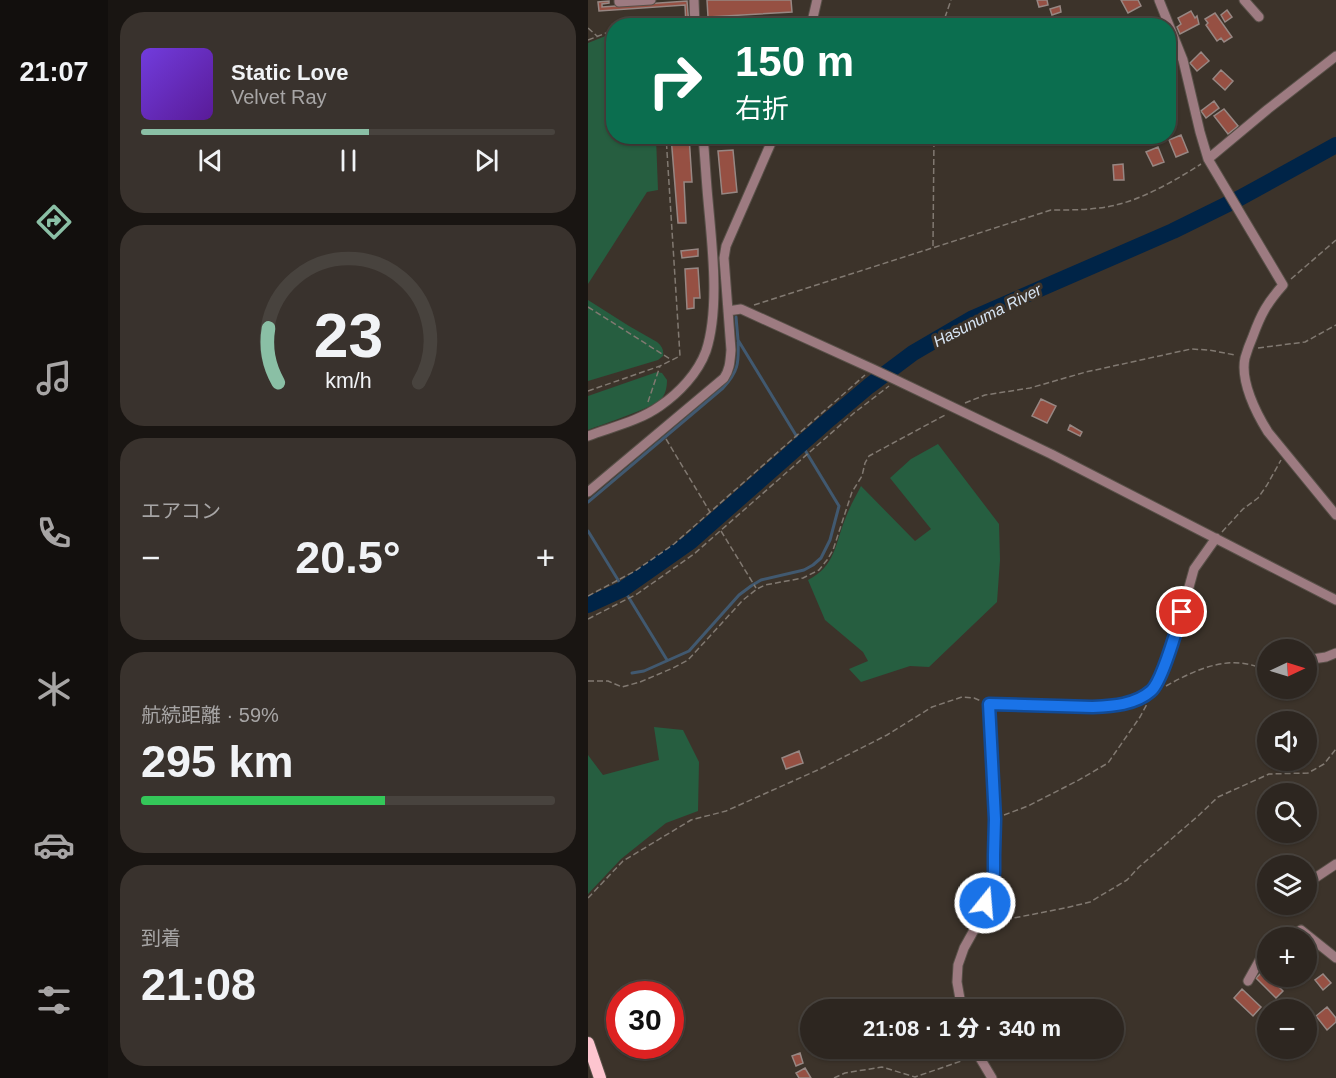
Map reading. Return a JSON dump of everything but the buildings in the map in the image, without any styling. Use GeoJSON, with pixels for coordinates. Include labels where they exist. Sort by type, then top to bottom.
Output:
{"type":"FeatureCollection","features":[{"type":"Feature","properties":{"kind":"main road"},"geometry":{"type":"LineString","coordinates":[[588,1043],[600,1078]]}},
{"type":"Feature","properties":{"kind":"street"},"geometry":{"type":"LineString","coordinates":[[619,0],[619,2],[651,0]]}},
{"type":"Feature","properties":{"kind":"street"},"geometry":{"type":"LineString","coordinates":[[694,0],[695,18]]}},
{"type":"Feature","properties":{"kind":"street"},"geometry":{"type":"LineString","coordinates":[[813,18],[817,0]]}},
{"type":"Feature","properties":{"kind":"street"},"geometry":{"type":"LineString","coordinates":[[1159,0],[1166,18]]}},
{"type":"Feature","properties":{"kind":"street"},"geometry":{"type":"LineString","coordinates":[[1244,0],[1259,17]]}},
{"type":"Feature","properties":{"kind":"street"},"geometry":{"type":"LineString","coordinates":[[1176,45],[1183,60],[1208,159],[1283,285],[1260,316],[1248,349],[1245,374],[1250,398],[1260,421],[1285,455],[1336,515]]}},
{"type":"Feature","properties":{"kind":"street"},"geometry":{"type":"LineString","coordinates":[[1208,159],[1336,56]]}},
{"type":"Feature","properties":{"kind":"street"},"geometry":{"type":"LineString","coordinates":[[588,436],[658,408],[693,375],[705,351],[712,321],[712,253],[703,144]]}},
{"type":"Feature","properties":{"kind":"street"},"geometry":{"type":"LineString","coordinates":[[588,492],[724,378],[730,363],[731,350],[724,258],[726,246],[771,144]]}},
{"type":"Feature","properties":{"kind":"street"},"geometry":{"type":"LineString","coordinates":[[728,311],[741,309],[953,407],[1336,600]]}},
{"type":"Feature","properties":{"kind":"street"},"geometry":{"type":"LineString","coordinates":[[960,999],[957,982],[958,965],[964,948],[978,923],[994,873],[995,819],[989,704],[1108,706],[1131,702],[1153,690],[1176,634],[1194,568],[1216,538]]}},
{"type":"Feature","properties":{"kind":"street"},"geometry":{"type":"LineString","coordinates":[[1317,658],[1336,653]]}},
{"type":"Feature","properties":{"kind":"street"},"geometry":{"type":"LineString","coordinates":[[1317,877],[1336,864]]}},
{"type":"Feature","properties":{"kind":"street"},"geometry":{"type":"LineString","coordinates":[[1317,943],[1336,958]]}},
{"type":"Feature","properties":{"kind":"street"},"geometry":{"type":"LineString","coordinates":[[1248,981],[1257,965]]}},
{"type":"Feature","properties":{"kind":"street"},"geometry":{"type":"LineString","coordinates":[[980,1059],[992,1078]]}},
{"type":"Feature","properties":{"kind":"path"},"geometry":{"type":"LineString","coordinates":[[945,18],[951,0]]}},
{"type":"Feature","properties":{"kind":"path"},"geometry":{"type":"LineString","coordinates":[[588,28],[597,37]]}},
{"type":"Feature","properties":{"kind":"path"},"geometry":{"type":"LineString","coordinates":[[588,40],[606,33]]}},
{"type":"Feature","properties":{"kind":"path"},"geometry":{"type":"LineString","coordinates":[[588,391],[660,366],[680,356],[667,144]]}},
{"type":"Feature","properties":{"kind":"path"},"geometry":{"type":"LineString","coordinates":[[933,247],[934,144]]}},
{"type":"Feature","properties":{"kind":"path"},"geometry":{"type":"LineString","coordinates":[[741,309],[1051,210],[1077,211],[1117,205],[1177,179],[1208,159]]}},
{"type":"Feature","properties":{"kind":"path"},"geometry":{"type":"LineString","coordinates":[[1283,285],[1336,240]]}},
{"type":"Feature","properties":{"kind":"path"},"geometry":{"type":"LineString","coordinates":[[588,307],[670,360]]}},
{"type":"Feature","properties":{"kind":"path"},"geometry":{"type":"LineString","coordinates":[[1248,349],[1305,342],[1336,325]]}},
{"type":"Feature","properties":{"kind":"path"},"geometry":{"type":"LineString","coordinates":[[588,681],[608,681],[621,687],[640,682],[673,668],[688,660],[743,600],[757,589],[765,585],[803,578],[819,570],[833,550],[852,492],[862,476],[869,456],[951,412],[953,407],[985,395],[1030,388],[1086,372],[1191,348],[1235,355],[1245,360]]}},
{"type":"Feature","properties":{"kind":"path"},"geometry":{"type":"LineString","coordinates":[[644,415],[660,366]]}},
{"type":"Feature","properties":{"kind":"path"},"geometry":{"type":"LineString","coordinates":[[588,596],[635,571],[674,544],[875,370]]}},
{"type":"Feature","properties":{"kind":"path"},"geometry":{"type":"LineString","coordinates":[[588,619],[637,594],[694,554],[894,379]]}},
{"type":"Feature","properties":{"kind":"path"},"geometry":{"type":"LineString","coordinates":[[667,441],[711,513]]}},
{"type":"Feature","properties":{"kind":"path"},"geometry":{"type":"LineString","coordinates":[[1216,538],[1243,509],[1258,498],[1285,455]]}},
{"type":"Feature","properties":{"kind":"path"},"geometry":{"type":"LineString","coordinates":[[721,530],[757,589]]}},
{"type":"Feature","properties":{"kind":"path"},"geometry":{"type":"LineString","coordinates":[[995,819],[1028,806],[1108,763],[1140,717],[1153,690],[1161,689],[1213,664],[1245,663],[1257,666]]}},
{"type":"Feature","properties":{"kind":"path"},"geometry":{"type":"LineString","coordinates":[[588,898],[623,861],[691,820],[726,811],[819,769],[887,735],[932,707],[962,698],[974,698],[989,704]]}},
{"type":"Feature","properties":{"kind":"path"},"geometry":{"type":"LineString","coordinates":[[978,923],[997,922],[1090,902],[1127,880],[1138,867],[1218,797],[1269,774],[1308,774],[1324,764],[1336,749]]}},
{"type":"Feature","properties":{"kind":"path"},"geometry":{"type":"LineString","coordinates":[[834,1078],[845,1073],[882,1067],[915,1077],[959,1059]]}},
{"type":"Feature","properties":{"kind":"green space"},"geometry":{"type":"Polygon","coordinates":[[[606,36],[606,144],[656,144],[658,190],[647,192],[588,284],[588,43],[606,36]]]}},
{"type":"Feature","properties":{"kind":"green space"},"geometry":{"type":"Polygon","coordinates":[[[588,300],[657,342],[662,348],[663,356],[658,360],[588,381],[588,300]]]}},
{"type":"Feature","properties":{"kind":"green space"},"geometry":{"type":"Polygon","coordinates":[[[657,372],[662,373],[667,380],[662,398],[639,411],[588,430],[588,396],[657,372]]]}},
{"type":"Feature","properties":{"kind":"green space"},"geometry":{"type":"Polygon","coordinates":[[[938,444],[999,524],[1000,560],[997,602],[929,667],[910,666],[861,682],[849,669],[868,661],[863,652],[825,620],[808,580],[824,568],[829,561],[861,486],[915,541],[931,529],[890,478],[911,459],[938,444]]]}},
{"type":"Feature","properties":{"kind":"green space"},"geometry":{"type":"Polygon","coordinates":[[[654,727],[683,730],[699,762],[698,811],[666,823],[621,859],[588,894],[588,755],[603,775],[659,760],[654,727]]]}},
{"type":"Feature","properties":{"kind":"waterway","name":"Hasunuma River"},"geometry":{"type":"LineString","coordinates":[[588,605],[623,589],[690,542],[825,423],[913,353],[973,318],[1173,231],[1238,199],[1336,145]]}},
{"type":"Feature","properties":{"kind":"waterway"},"geometry":{"type":"LineString","coordinates":[[632,673],[644,671],[689,651],[739,595],[761,580],[804,570],[813,565],[821,558],[830,540],[839,506],[738,340],[736,317]]}},
{"type":"Feature","properties":{"kind":"waterway"},"geometry":{"type":"LineString","coordinates":[[588,502],[723,388],[732,377],[736,367],[738,342]]}},
{"type":"Feature","properties":{"kind":"waterway"},"geometry":{"type":"LineString","coordinates":[[588,531],[667,660]]}},
{"type":"Feature","properties":{"kind":"route"},"geometry":{"type":"LineString","coordinates":[[985,903],[994,873],[995,819],[989,704],[1092,707],[1131,702],[1153,690],[1165,664],[1182,612]]}}]}
